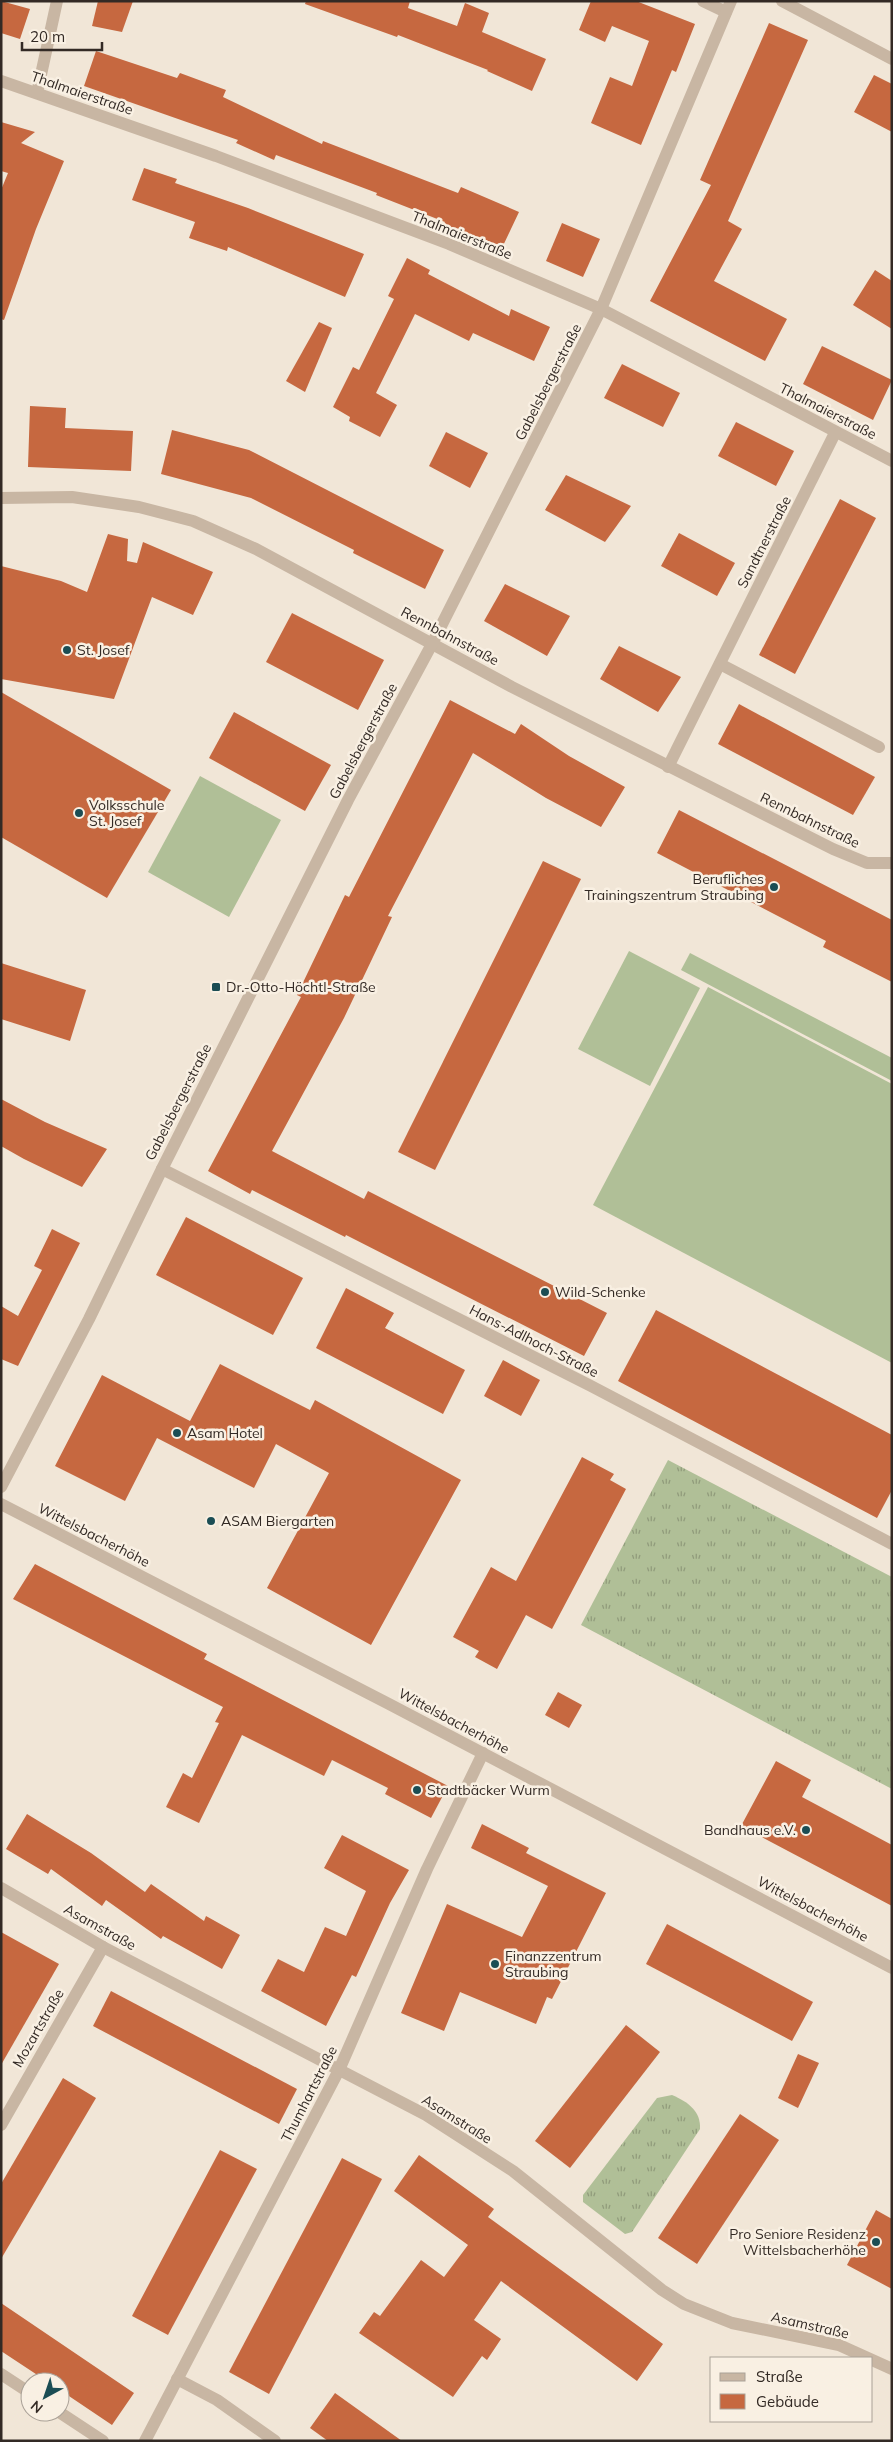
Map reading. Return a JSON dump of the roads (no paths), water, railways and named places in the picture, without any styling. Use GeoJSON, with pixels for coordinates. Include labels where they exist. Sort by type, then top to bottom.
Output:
{"type":"FeatureCollection","features":[{"type":"Feature","properties":{"kind":"street"},"geometry":{"type":"LineString","coordinates":[[37,93],[57,1]]}},
{"type":"Feature","properties":{"kind":"street"},"geometry":{"type":"LineString","coordinates":[[703,1],[728,7]]}},
{"type":"Feature","properties":{"kind":"street"},"geometry":{"type":"LineString","coordinates":[[782,1],[892,58]]}},
{"type":"Feature","properties":{"kind":"street","name":"Gabelsbergerstraße"},"geometry":{"type":"LineString","coordinates":[[1,1487],[89,1319],[162,1169],[348,800],[432,644],[601,309],[728,7]]}},
{"type":"Feature","properties":{"kind":"street","name":"Thalmaierstraße"},"geometry":{"type":"LineString","coordinates":[[1,82],[216,156],[449,244],[601,309],[835,433],[890,456]]}},
{"type":"Feature","properties":{"kind":"street","name":"Sandtnerstraße"},"geometry":{"type":"LineString","coordinates":[[668,767],[835,433]]}},
{"type":"Feature","properties":{"kind":"street","name":"Rennbahnstraße"},"geometry":{"type":"LineString","coordinates":[[1,498],[72,497],[139,507],[193,521],[256,549],[432,644],[668,767],[833,849],[867,863],[892,863]]}},
{"type":"Feature","properties":{"kind":"street"},"geometry":{"type":"LineString","coordinates":[[720,664],[880,747]]}},
{"type":"Feature","properties":{"kind":"street","name":"Hans-Adlhoch-Straße"},"geometry":{"type":"LineString","coordinates":[[162,1169],[591,1386],[892,1544]]}},
{"type":"Feature","properties":{"kind":"street","name":"Wittelsbacherhöhe"},"geometry":{"type":"LineString","coordinates":[[1,1504],[483,1753],[892,1968]]}},
{"type":"Feature","properties":{"kind":"street","name":"Thumhartstraße"},"geometry":{"type":"LineString","coordinates":[[145,2441],[339,2070],[427,1870],[483,1753]]}},
{"type":"Feature","properties":{"kind":"street","name":"Asamstraße"},"geometry":{"type":"LineString","coordinates":[[1,1888],[103,1947],[426,2115],[513,2171],[662,2290],[684,2304],[732,2323],[839,2345],[866,2357]]}},
{"type":"Feature","properties":{"kind":"street","name":"Mozartstraße"},"geometry":{"type":"LineString","coordinates":[[1,2125],[103,1947]]}},
{"type":"Feature","properties":{"kind":"street","name":"Asamstraße"},"geometry":{"type":"LineString","coordinates":[[873,2360],[892,2369]]}},
{"type":"Feature","properties":{"kind":"street"},"geometry":{"type":"LineString","coordinates":[[1,2374],[20,2386]]}},
{"type":"Feature","properties":{"kind":"street"},"geometry":{"type":"LineString","coordinates":[[177,2379],[217,2400],[275,2441]]}},
{"type":"Feature","properties":{"kind":"street"},"geometry":{"type":"LineString","coordinates":[[70,2419],[103,2441]]}},
{"type":"Feature","properties":{"kind":"place","name":"St. Josef"},"geometry":{"type":"Point","coordinates":[67,650]}},
{"type":"Feature","properties":{"kind":"place","name":"Volksschule St. Josef"},"geometry":{"type":"Point","coordinates":[79,813]}},
{"type":"Feature","properties":{"kind":"place","name":"Berufliches Trainingszentrum Straubing"},"geometry":{"type":"Point","coordinates":[774,887]}},
{"type":"Feature","properties":{"kind":"place","name":"Dr.-Otto-Höchtl-Straße"},"geometry":{"type":"Point","coordinates":[216,987]}},
{"type":"Feature","properties":{"kind":"place","name":"Wild-Schenke"},"geometry":{"type":"Point","coordinates":[545,1292]}},
{"type":"Feature","properties":{"kind":"place","name":"Asam Hotel"},"geometry":{"type":"Point","coordinates":[177,1433]}},
{"type":"Feature","properties":{"kind":"place","name":"ASAM Biergarten"},"geometry":{"type":"Point","coordinates":[211,1521]}},
{"type":"Feature","properties":{"kind":"place","name":"Stadtbäcker Wurm"},"geometry":{"type":"Point","coordinates":[417,1790]}},
{"type":"Feature","properties":{"kind":"place","name":"Bandhaus e.V."},"geometry":{"type":"Point","coordinates":[806,1830]}},
{"type":"Feature","properties":{"kind":"place","name":"Finanzzentrum Straubing"},"geometry":{"type":"Point","coordinates":[495,1964]}},
{"type":"Feature","properties":{"kind":"place","name":"Pro Seniore Residenz Wittelsbacherhöhe"},"geometry":{"type":"Point","coordinates":[876,2242]}}]}
